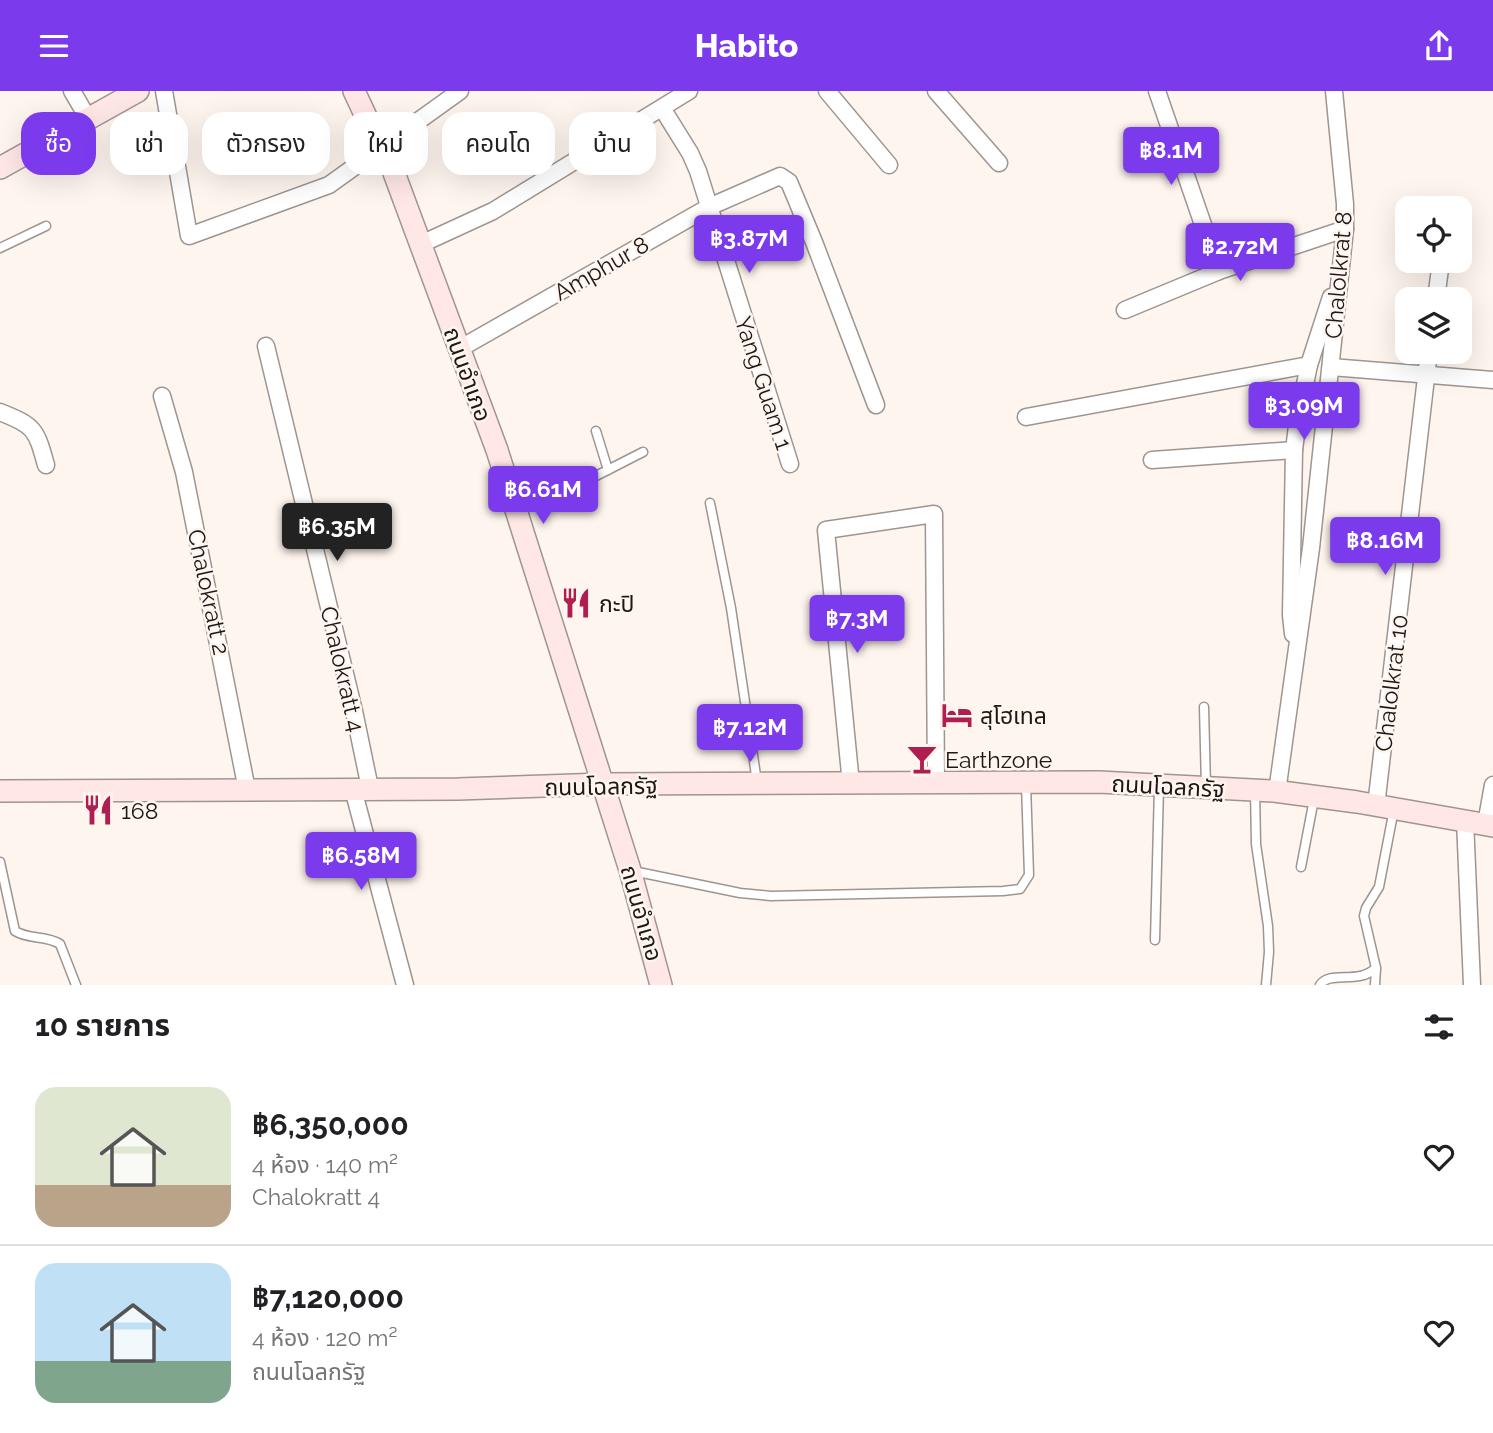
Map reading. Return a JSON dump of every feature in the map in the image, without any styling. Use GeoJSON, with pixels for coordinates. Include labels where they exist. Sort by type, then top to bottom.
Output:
{"type":"FeatureCollection","features":[{"type":"Feature","properties":{"kind":"street"},"geometry":{"type":"LineString","coordinates":[[72,91],[84,112]]}},
{"type":"Feature","properties":{"kind":"street"},"geometry":{"type":"LineString","coordinates":[[96,116],[138,91]]}},
{"type":"Feature","properties":{"kind":"street"},"geometry":{"type":"LineString","coordinates":[[164,91],[189,236],[322,189],[344,174]]}},
{"type":"Feature","properties":{"kind":"street","name":"ถนนอำเภอ"},"geometry":{"type":"LineString","coordinates":[[354,91],[364,112]]}},
{"type":"Feature","properties":{"kind":"street"},"geometry":{"type":"LineString","coordinates":[[428,114],[460,91]]}},
{"type":"Feature","properties":{"kind":"street"},"geometry":{"type":"LineString","coordinates":[[419,245],[493,211],[689,91]]}},
{"type":"Feature","properties":{"kind":"street"},"geometry":{"type":"LineString","coordinates":[[827,91],[889,165]]}},
{"type":"Feature","properties":{"kind":"street"},"geometry":{"type":"LineString","coordinates":[[936,91],[999,163]]}},
{"type":"Feature","properties":{"kind":"street"},"geometry":{"type":"LineString","coordinates":[[1157,91],[1219,271]]}},
{"type":"Feature","properties":{"kind":"street","name":"Chalolkrat 8"},"geometry":{"type":"LineString","coordinates":[[1277,792],[1311,548],[1345,229],[1334,91]]}},
{"type":"Feature","properties":{"kind":"street","name":"Yang Guam 1"},"geometry":{"type":"LineString","coordinates":[[662,108],[690,153],[790,464]]}},
{"type":"Feature","properties":{"kind":"street"},"geometry":{"type":"LineString","coordinates":[[0,169],[21,157]]}},
{"type":"Feature","properties":{"kind":"street","name":"ถนนอำเภอ"},"geometry":{"type":"LineString","coordinates":[[394,175],[512,498],[630,870],[661,985]]}},
{"type":"Feature","properties":{"kind":"street","name":"Amphur 8"},"geometry":{"type":"LineString","coordinates":[[459,349],[709,207],[773,178],[783,177],[789,182],[814,242],[876,405]]}},
{"type":"Feature","properties":{"kind":"street"},"geometry":{"type":"LineString","coordinates":[[1125,310],[1219,271],[1345,229]]}},
{"type":"Feature","properties":{"kind":"street"},"geometry":{"type":"LineString","coordinates":[[1296,657],[1291,615],[1294,450],[1309,365],[1323,318],[1338,282]]}},
{"type":"Feature","properties":{"kind":"street","name":"Chalokratt 4"},"geometry":{"type":"LineString","coordinates":[[266,347],[348,684],[361,789],[405,985]]}},
{"type":"Feature","properties":{"kind":"street","name":"Chalolkrat 10"},"geometry":{"type":"LineString","coordinates":[[1385,807],[1427,364]]}},
{"type":"Feature","properties":{"kind":"street"},"geometry":{"type":"LineString","coordinates":[[1026,417],[1309,365]]}},
{"type":"Feature","properties":{"kind":"street"},"geometry":{"type":"LineString","coordinates":[[1331,367],[1493,380]]}},
{"type":"Feature","properties":{"kind":"street","name":"Chalokratt 2"},"geometry":{"type":"LineString","coordinates":[[162,395],[184,472],[247,790]]}},
{"type":"Feature","properties":{"kind":"street"},"geometry":{"type":"LineString","coordinates":[[0,412],[26,422],[39,440],[46,465]]}},
{"type":"Feature","properties":{"kind":"street"},"geometry":{"type":"LineString","coordinates":[[1152,460],[1294,450]]}},
{"type":"Feature","properties":{"kind":"street"},"geometry":{"type":"LineString","coordinates":[[851,784],[826,530],[934,514],[936,784]]}},
{"type":"Feature","properties":{"kind":"street","name":"ถนนโฉลกรัฐ"},"geometry":{"type":"LineString","coordinates":[[0,791],[603,785],[1160,784],[1314,796],[1481,823]]}},
{"type":"Feature","properties":{"kind":"street"},"geometry":{"type":"LineString","coordinates":[[1472,985],[1481,823],[1493,785]]}},
{"type":"Feature","properties":{"kind":"lane"},"geometry":{"type":"LineString","coordinates":[[0,248],[46,226]]}},
{"type":"Feature","properties":{"kind":"lane"},"geometry":{"type":"LineString","coordinates":[[596,431],[608,470]]}},
{"type":"Feature","properties":{"kind":"lane"},"geometry":{"type":"LineString","coordinates":[[512,498],[592,478],[643,451]]}},
{"type":"Feature","properties":{"kind":"lane"},"geometry":{"type":"LineString","coordinates":[[710,503],[731,608],[758,785]]}},
{"type":"Feature","properties":{"kind":"lane"},"geometry":{"type":"LineString","coordinates":[[1204,707],[1206,787]]}},
{"type":"Feature","properties":{"kind":"lane"},"geometry":{"type":"LineString","coordinates":[[630,870],[771,897],[1014,890],[1023,887],[1029,875],[1026,784]]}},
{"type":"Feature","properties":{"kind":"lane"},"geometry":{"type":"LineString","coordinates":[[1155,940],[1160,784]]}},
{"type":"Feature","properties":{"kind":"lane"},"geometry":{"type":"LineString","coordinates":[[1255,790],[1256,843],[1268,926],[1266,985]]}},
{"type":"Feature","properties":{"kind":"lane"},"geometry":{"type":"LineString","coordinates":[[1301,867],[1314,796]]}},
{"type":"Feature","properties":{"kind":"lane"},"geometry":{"type":"LineString","coordinates":[[1375,985],[1376,968],[1364,916],[1379,887],[1385,807]]}},
{"type":"Feature","properties":{"kind":"lane"},"geometry":{"type":"LineString","coordinates":[[0,862],[15,931],[28,937],[55,940],[60,944],[76,985]]}},
{"type":"Feature","properties":{"kind":"lane"},"geometry":{"type":"LineString","coordinates":[[1320,985],[1327,979],[1365,977],[1376,968]]}},
{"type":"Feature","properties":{"kind":"place","name":"กะปิ"},"geometry":{"type":"Point","coordinates":[576,603]}},
{"type":"Feature","properties":{"kind":"place","name":"สุโฮเทล"},"geometry":{"type":"Point","coordinates":[957,715]}},
{"type":"Feature","properties":{"kind":"place","name":"Earthzone"},"geometry":{"type":"Point","coordinates":[922,759]}},
{"type":"Feature","properties":{"kind":"place","name":"168"},"geometry":{"type":"Point","coordinates":[98,810]}}]}
